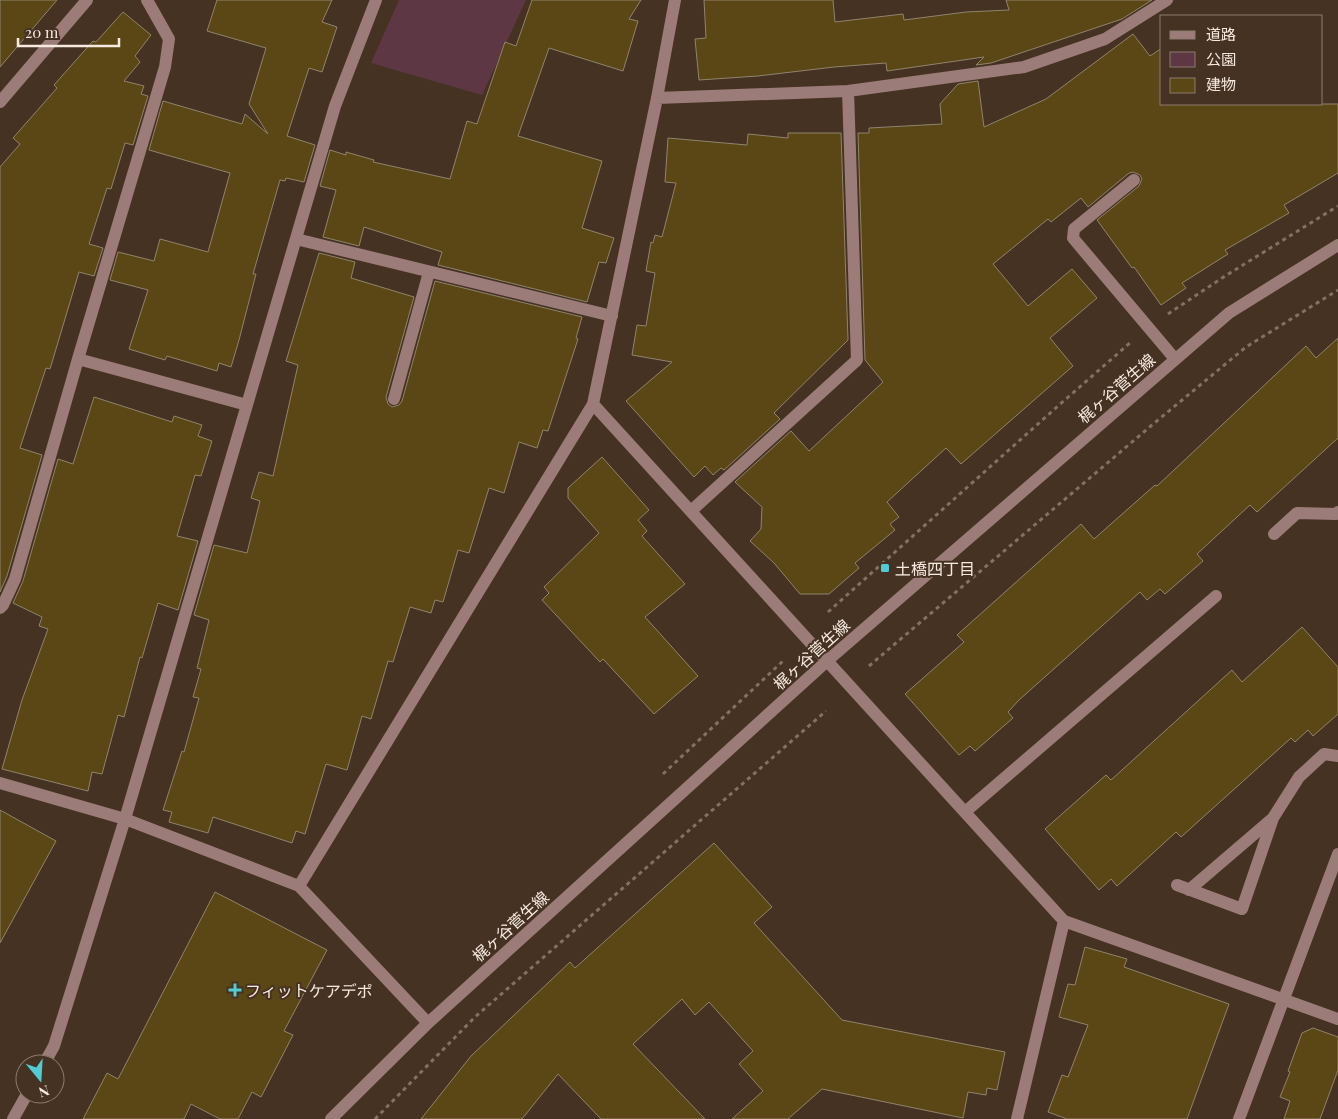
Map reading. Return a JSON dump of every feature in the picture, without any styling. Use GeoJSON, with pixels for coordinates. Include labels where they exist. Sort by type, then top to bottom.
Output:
{"type":"FeatureCollection","features":[{"type":"Feature","properties":{"kind":"street"},"geometry":{"type":"LineString","coordinates":[[0,102],[87,0]]}},
{"type":"Feature","properties":{"kind":"street"},"geometry":{"type":"LineString","coordinates":[[0,608],[15,579],[165,67],[169,39],[146,0]]}},
{"type":"Feature","properties":{"kind":"street"},"geometry":{"type":"LineString","coordinates":[[50,1054],[54,1046],[125,820],[335,106],[376,0]]}},
{"type":"Feature","properties":{"kind":"street"},"geometry":{"type":"LineString","coordinates":[[299,886],[593,404],[657,98],[675,0]]}},
{"type":"Feature","properties":{"kind":"street"},"geometry":{"type":"LineString","coordinates":[[657,98],[848,91],[1024,67],[1105,40],[1167,0]]}},
{"type":"Feature","properties":{"kind":"street"},"geometry":{"type":"LineString","coordinates":[[691,511],[857,360],[848,91]]}},
{"type":"Feature","properties":{"kind":"street"},"geometry":{"type":"LineString","coordinates":[[1134,180],[1074,229],[1073,238],[1175,359]]}},
{"type":"Feature","properties":{"kind":"street"},"geometry":{"type":"LineString","coordinates":[[296,239],[612,316]]}},
{"type":"Feature","properties":{"kind":"street","name":"梶ヶ谷菅生線"},"geometry":{"type":"LineString","coordinates":[[331,1119],[428,1023],[827,661],[1175,359],[1229,313],[1338,246]]}},
{"type":"Feature","properties":{"kind":"street"},"geometry":{"type":"LineString","coordinates":[[394,399],[429,272]]}},
{"type":"Feature","properties":{"kind":"street"},"geometry":{"type":"LineString","coordinates":[[78,359],[247,405]]}},
{"type":"Feature","properties":{"kind":"street"},"geometry":{"type":"LineString","coordinates":[[593,404],[1064,921],[1338,1019]]}},
{"type":"Feature","properties":{"kind":"street"},"geometry":{"type":"LineString","coordinates":[[1274,534],[1296,513],[1336,514],[1338,512]]}},
{"type":"Feature","properties":{"kind":"street"},"geometry":{"type":"LineString","coordinates":[[965,812],[1216,596]]}},
{"type":"Feature","properties":{"kind":"street"},"geometry":{"type":"LineString","coordinates":[[1272,818],[1183,888],[1242,909],[1272,818],[1300,778],[1324,754],[1338,756]]}},
{"type":"Feature","properties":{"kind":"street"},"geometry":{"type":"LineString","coordinates":[[0,783],[125,820],[299,886],[428,1023]]}},
{"type":"Feature","properties":{"kind":"street"},"geometry":{"type":"LineString","coordinates":[[1239,1119],[1338,854]]}},
{"type":"Feature","properties":{"kind":"street"},"geometry":{"type":"LineString","coordinates":[[1017,1119],[1064,921]]}},
{"type":"Feature","properties":{"kind":"street"},"geometry":{"type":"LineString","coordinates":[[13,1119],[21,1104]]}},
{"type":"Feature","properties":{"kind":"path"},"geometry":{"type":"LineString","coordinates":[[828,612],[1148,328],[1222,278],[1338,206]]}},
{"type":"Feature","properties":{"kind":"path"},"geometry":{"type":"LineString","coordinates":[[869,666],[1246,347],[1338,290]]}},
{"type":"Feature","properties":{"kind":"path"},"geometry":{"type":"LineString","coordinates":[[376,1119],[475,1017],[826,710]]}},
{"type":"Feature","properties":{"kind":"green space"},"geometry":{"type":"Polygon","coordinates":[[[399,0],[526,0],[482,95],[371,63],[399,0]]]}},
{"type":"Feature","properties":{"kind":"building"},"geometry":{"type":"Polygon","coordinates":[[[0,0],[57,0],[0,67],[0,0]]]}},
{"type":"Feature","properties":{"kind":"building"},"geometry":{"type":"Polygon","coordinates":[[[217,0],[332,0],[322,22],[337,27],[322,72],[309,68],[287,136],[315,145],[304,182],[286,178],[285,181],[280,180],[253,274],[256,274],[231,367],[219,363],[217,371],[167,356],[165,360],[129,349],[148,290],[110,280],[118,252],[154,261],[160,239],[208,252],[230,173],[149,150],[163,101],[242,124],[245,114],[268,134],[249,104],[266,48],[207,31],[217,0]]]}},
{"type":"Feature","properties":{"kind":"building"},"geometry":{"type":"Polygon","coordinates":[[[532,0],[641,0],[629,19],[638,21],[623,71],[549,48],[518,136],[602,161],[582,228],[614,238],[606,263],[599,262],[587,302],[438,265],[442,252],[364,227],[359,246],[323,237],[336,190],[320,186],[330,150],[346,155],[346,152],[374,160],[373,162],[450,179],[467,121],[477,124],[505,42],[516,46],[532,0]]]}},
{"type":"Feature","properties":{"kind":"building"},"geometry":{"type":"Polygon","coordinates":[[[704,0],[833,0],[835,22],[903,14],[904,20],[966,12],[1009,10],[1006,0],[1152,0],[1122,19],[991,63],[976,65],[984,57],[887,71],[886,63],[699,80],[695,39],[706,38],[704,0]]]}},
{"type":"Feature","properties":{"kind":"building"},"geometry":{"type":"Polygon","coordinates":[[[123,12],[151,35],[135,56],[140,62],[124,81],[144,86],[141,94],[148,96],[133,145],[125,143],[111,189],[107,188],[89,244],[103,248],[94,276],[79,272],[50,369],[46,368],[20,448],[42,455],[7,576],[0,592],[0,167],[20,144],[13,138],[57,88],[54,85],[93,41],[96,42],[123,12]]]}},
{"type":"Feature","properties":{"kind":"building"},"geometry":{"type":"Polygon","coordinates":[[[1133,34],[1150,56],[1160,49],[1160,105],[1338,104],[1338,173],[1284,205],[1289,213],[1225,250],[1228,254],[1182,283],[1186,288],[1161,305],[1097,220],[1139,186],[1142,179],[1140,175],[1133,172],[1129,173],[1088,207],[1081,198],[1051,222],[1048,219],[993,264],[1028,306],[1072,269],[1097,298],[1050,338],[1073,366],[961,464],[946,448],[887,502],[899,517],[890,524],[895,530],[855,563],[859,568],[829,594],[800,594],[774,563],[750,541],[761,529],[762,507],[735,482],[791,431],[809,451],[883,382],[865,360],[858,133],[869,133],[869,128],[942,124],[940,104],[958,84],[978,81],[984,127],[1046,99],[1133,34]]]}},
{"type":"Feature","properties":{"kind":"building"},"geometry":{"type":"Polygon","coordinates":[[[788,133],[841,133],[848,340],[774,413],[780,419],[724,470],[721,468],[713,475],[705,466],[694,477],[626,401],[672,362],[632,355],[637,325],[646,326],[655,273],[646,271],[651,242],[653,243],[655,235],[662,237],[676,183],[665,182],[668,138],[747,145],[748,134],[788,138],[788,133]]]}},
{"type":"Feature","properties":{"kind":"building"},"geometry":{"type":"Polygon","coordinates":[[[319,253],[355,262],[351,278],[414,297],[386,397],[388,404],[392,407],[399,405],[402,401],[435,281],[582,317],[576,338],[578,339],[548,431],[543,430],[537,448],[519,442],[504,493],[489,488],[469,553],[458,550],[443,602],[435,600],[431,613],[410,607],[393,662],[388,661],[371,719],[362,716],[347,770],[326,764],[305,834],[296,831],[292,843],[213,817],[208,833],[169,822],[172,812],[163,810],[182,751],[184,752],[199,698],[193,697],[201,669],[197,668],[209,620],[194,615],[214,545],[247,553],[260,501],[251,498],[259,472],[273,476],[298,365],[286,361],[319,253]]]}},
{"type":"Feature","properties":{"kind":"building"},"geometry":{"type":"Polygon","coordinates":[[[1338,338],[1338,438],[1257,512],[1250,505],[1197,554],[1203,561],[1165,594],[1160,589],[1147,600],[1140,592],[1019,700],[1008,712],[1013,718],[975,751],[970,746],[959,755],[905,694],[964,642],[957,635],[1081,524],[1094,539],[1155,485],[1157,486],[1306,346],[1316,358],[1338,338]]]}},
{"type":"Feature","properties":{"kind":"building"},"geometry":{"type":"Polygon","coordinates":[[[94,397],[172,422],[174,416],[202,425],[198,436],[212,441],[201,476],[195,475],[177,536],[198,541],[178,610],[158,603],[142,658],[140,657],[124,717],[118,715],[102,774],[92,772],[88,791],[2,769],[22,700],[48,629],[39,626],[42,617],[13,603],[23,581],[58,459],[73,464],[94,397]]]}},
{"type":"Feature","properties":{"kind":"building"},"geometry":{"type":"Polygon","coordinates":[[[602,457],[649,510],[638,520],[647,531],[642,536],[685,584],[645,617],[698,676],[654,714],[603,659],[600,662],[542,600],[549,593],[544,587],[599,533],[568,498],[568,488],[602,457]]]}},
{"type":"Feature","properties":{"kind":"building"},"geometry":{"type":"Polygon","coordinates":[[[1302,627],[1338,667],[1338,714],[1313,736],[1308,730],[1295,742],[1291,738],[1181,837],[1176,832],[1117,886],[1111,879],[1099,890],[1045,829],[1106,775],[1111,780],[1232,670],[1242,682],[1302,627]]]}},
{"type":"Feature","properties":{"kind":"building"},"geometry":{"type":"Polygon","coordinates":[[[0,810],[56,841],[0,943],[0,810]]]}},
{"type":"Feature","properties":{"kind":"building"},"geometry":{"type":"Polygon","coordinates":[[[714,843],[772,907],[754,923],[842,1020],[1005,1052],[997,1090],[987,1088],[986,1095],[968,1092],[963,1118],[822,1089],[788,1119],[732,1119],[763,1091],[739,1064],[753,1051],[709,1002],[695,1015],[682,999],[633,1044],[705,1119],[601,1119],[558,1074],[522,1119],[421,1119],[471,1056],[570,962],[575,968],[714,843]]]}},
{"type":"Feature","properties":{"kind":"building","name":"フィットケアデポ"},"geometry":{"type":"Polygon","coordinates":[[[215,892],[327,950],[284,1031],[293,1035],[261,1097],[252,1092],[238,1119],[220,1119],[191,1104],[184,1119],[83,1119],[107,1073],[118,1079],[215,892]]]}},
{"type":"Feature","properties":{"kind":"building"},"geometry":{"type":"Polygon","coordinates":[[[1085,947],[1127,959],[1124,967],[1229,1004],[1187,1119],[1067,1119],[1048,1112],[1062,1075],[1068,1077],[1088,1025],[1059,1017],[1068,984],[1075,985],[1085,947]]]}},
{"type":"Feature","properties":{"kind":"building"},"geometry":{"type":"Polygon","coordinates":[[[1313,1028],[1338,1037],[1338,1070],[1320,1119],[1284,1119],[1290,1101],[1280,1097],[1290,1072],[1288,1071],[1302,1033],[1313,1028]]]}},
{"type":"Feature","properties":{"kind":"place","name":"土橋四丁目"},"geometry":{"type":"Point","coordinates":[885,568]}},
{"type":"Feature","properties":{"kind":"place","name":"フィットケアデポ"},"geometry":{"type":"Point","coordinates":[235,990]}}]}
